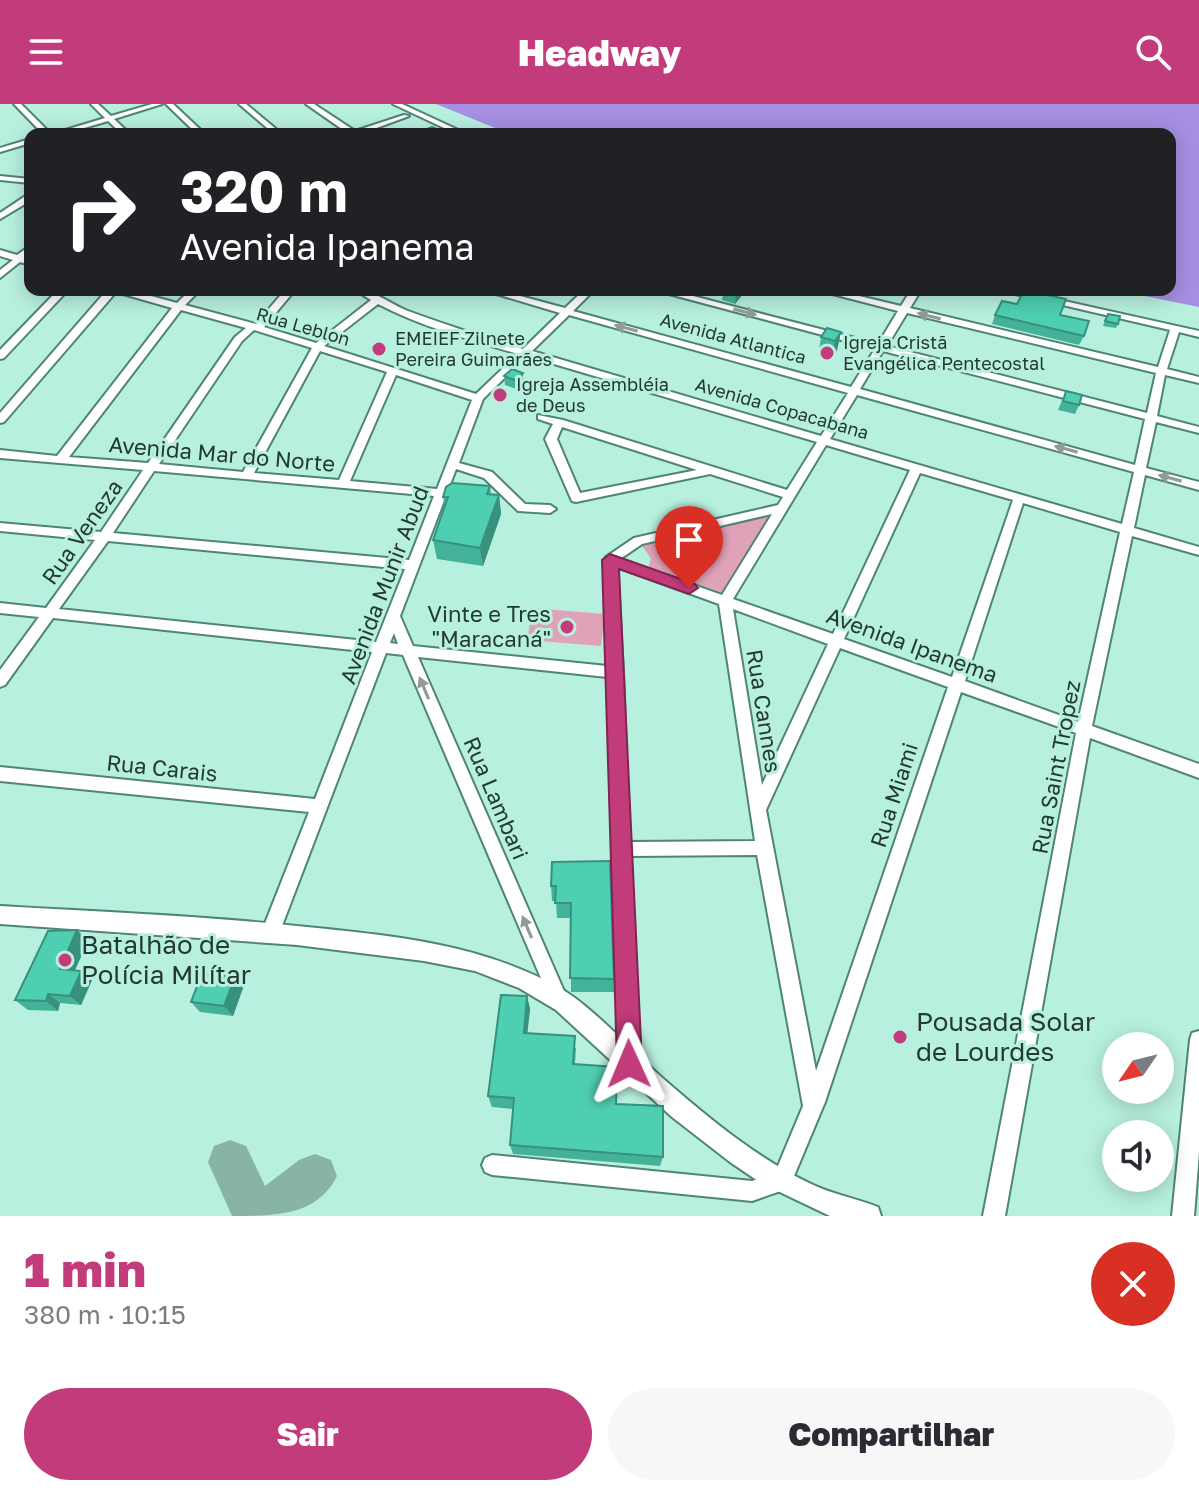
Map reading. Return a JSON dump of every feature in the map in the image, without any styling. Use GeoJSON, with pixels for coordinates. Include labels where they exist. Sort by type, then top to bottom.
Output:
{"type":"FeatureCollection","features":[{"type":"Feature","properties":{"kind":"main road"},"geometry":{"type":"LineString","coordinates":[[0,915],[271,931],[445,952],[499,967],[558,998],[629,1064],[728,1146],[810,1198],[869,1216]]}},
{"type":"Feature","properties":{"kind":"street"},"geometry":{"type":"LineString","coordinates":[[17,104],[41,128]]}},
{"type":"Feature","properties":{"kind":"street"},"geometry":{"type":"LineString","coordinates":[[94,104],[121,128]]}},
{"type":"Feature","properties":{"kind":"street"},"geometry":{"type":"LineString","coordinates":[[77,128],[159,104]]}},
{"type":"Feature","properties":{"kind":"street"},"geometry":{"type":"LineString","coordinates":[[169,104],[195,128]]}},
{"type":"Feature","properties":{"kind":"street"},"geometry":{"type":"LineString","coordinates":[[242,104],[271,128]]}},
{"type":"Feature","properties":{"kind":"street"},"geometry":{"type":"LineString","coordinates":[[309,104],[345,128]]}},
{"type":"Feature","properties":{"kind":"street"},"geometry":{"type":"LineString","coordinates":[[386,104],[435,128]]}},
{"type":"Feature","properties":{"kind":"street"},"geometry":{"type":"LineString","coordinates":[[396,104],[450,128]]}},
{"type":"Feature","properties":{"kind":"street"},"geometry":{"type":"LineString","coordinates":[[371,128],[406,116]]}},
{"type":"Feature","properties":{"kind":"street"},"geometry":{"type":"LineString","coordinates":[[0,150],[24,143]]}},
{"type":"Feature","properties":{"kind":"street"},"geometry":{"type":"LineString","coordinates":[[0,178],[24,180]]}},
{"type":"Feature","properties":{"kind":"street"},"geometry":{"type":"LineString","coordinates":[[0,217],[24,201]]}},
{"type":"Feature","properties":{"kind":"street"},"geometry":{"type":"LineString","coordinates":[[0,253],[24,260]]}},
{"type":"Feature","properties":{"kind":"street"},"geometry":{"type":"LineString","coordinates":[[0,275],[24,253]]}},
{"type":"Feature","properties":{"kind":"street"},"geometry":{"type":"LineString","coordinates":[[0,356],[57,296]]}},
{"type":"Feature","properties":{"kind":"street"},"geometry":{"type":"LineString","coordinates":[[0,420],[107,296]]}},
{"type":"Feature","properties":{"kind":"street","name":"Rua Leblon"},"geometry":{"type":"LineString","coordinates":[[138,296],[318,346],[478,398]]}},
{"type":"Feature","properties":{"kind":"street"},"geometry":{"type":"LineString","coordinates":[[60,460],[189,296]]}},
{"type":"Feature","properties":{"kind":"street","name":"Rua Veneza"},"geometry":{"type":"LineString","coordinates":[[0,681],[104,537],[238,339],[254,328],[284,296]]}},
{"type":"Feature","properties":{"kind":"street","name":"Avenida Copacabana"},"geometry":{"type":"LineString","coordinates":[[370,296],[421,320],[524,352],[1199,551]]}},
{"type":"Feature","properties":{"kind":"street","name":"Avenida Atlantica"},"geometry":{"type":"LineString","coordinates":[[509,296],[1199,486]]}},
{"type":"Feature","properties":{"kind":"street","name":"Avenida Munir Abud"},"geometry":{"type":"LineString","coordinates":[[271,931],[478,398],[583,296]]}},
{"type":"Feature","properties":{"kind":"street"},"geometry":{"type":"LineString","coordinates":[[682,296],[1199,430]]}},
{"type":"Feature","properties":{"kind":"street"},"geometry":{"type":"LineString","coordinates":[[847,296],[1199,380]]}},
{"type":"Feature","properties":{"kind":"street"},"geometry":{"type":"LineString","coordinates":[[725,601],[912,296]]}},
{"type":"Feature","properties":{"kind":"street"},"geometry":{"type":"LineString","coordinates":[[1029,296],[1199,334]]}},
{"type":"Feature","properties":{"kind":"street"},"geometry":{"type":"LineString","coordinates":[[1060,296],[1199,328]]}},
{"type":"Feature","properties":{"kind":"street"},"geometry":{"type":"LineString","coordinates":[[246,476],[318,346],[377,300]]}},
{"type":"Feature","properties":{"kind":"street","name":"Rua Saint Tropez"},"geometry":{"type":"LineString","coordinates":[[994,1216],[1084,730],[1161,372],[1175,329]]}},
{"type":"Feature","properties":{"kind":"street"},"geometry":{"type":"LineString","coordinates":[[343,485],[393,371]]}},
{"type":"Feature","properties":{"kind":"street"},"geometry":{"type":"LineString","coordinates":[[542,417],[707,471],[785,502]]}},
{"type":"Feature","properties":{"kind":"street"},"geometry":{"type":"LineString","coordinates":[[559,422],[551,439],[576,498],[707,471]]}},
{"type":"Feature","properties":{"kind":"street","name":"Avenida Mar do Norte"},"geometry":{"type":"LineString","coordinates":[[0,454],[441,493]]}},
{"type":"Feature","properties":{"kind":"street"},"geometry":{"type":"LineString","coordinates":[[451,464],[488,475],[522,508],[550,509]]}},
{"type":"Feature","properties":{"kind":"street"},"geometry":{"type":"LineString","coordinates":[[758,810],[917,467]]}},
{"type":"Feature","properties":{"kind":"street","name":"Rua Miami"},"geometry":{"type":"LineString","coordinates":[[813,1106],[954,683],[1019,499]]}},
{"type":"Feature","properties":{"kind":"street"},"geometry":{"type":"LineString","coordinates":[[629,1064],[624,849],[610,560],[638,541],[785,502]]}},
{"type":"Feature","properties":{"kind":"street"},"geometry":{"type":"LineString","coordinates":[[0,527],[413,565]]}},
{"type":"Feature","properties":{"kind":"street","name":"Avenida Ipanema"},"geometry":{"type":"LineString","coordinates":[[610,560],[1199,771]]}},
{"type":"Feature","properties":{"kind":"street","name":"Rua Cannes"},"geometry":{"type":"LineString","coordinates":[[725,601],[764,848],[813,1106]]}},
{"type":"Feature","properties":{"kind":"street"},"geometry":{"type":"LineString","coordinates":[[0,608],[616,672]]}},
{"type":"Feature","properties":{"kind":"street","name":"Rua Lambari"},"geometry":{"type":"LineString","coordinates":[[393,616],[558,998]]}},
{"type":"Feature","properties":{"kind":"street","name":"Rua Carais"},"geometry":{"type":"LineString","coordinates":[[0,774],[320,806]]}},
{"type":"Feature","properties":{"kind":"street"},"geometry":{"type":"LineString","coordinates":[[624,849],[764,848]]}},
{"type":"Feature","properties":{"kind":"street"},"geometry":{"type":"LineString","coordinates":[[1183,1216],[1199,1040]]}},
{"type":"Feature","properties":{"kind":"street"},"geometry":{"type":"LineString","coordinates":[[492,1165],[752,1191],[782,1181],[813,1106]]}},
{"type":"Feature","properties":{"kind":"shaded area"},"geometry":{"type":"Polygon","coordinates":[[[436,104],[1199,104],[1199,307],[1145,296],[1176,296],[1176,128],[495,128],[436,104]]]}},
{"type":"Feature","properties":{"kind":"shaded area"},"geometry":{"type":"Polygon","coordinates":[[[771,514],[724,593],[648,568],[651,559],[641,544],[771,514]]]}},
{"type":"Feature","properties":{"kind":"shaded area","name":"Vinte e Tres \"Maracaná\""},"geometry":{"type":"Polygon","coordinates":[[[533,608],[605,614],[601,646],[527,640],[533,608]]]}},
{"type":"Feature","properties":{"kind":"building"},"geometry":{"type":"Polygon","coordinates":[[[1021,296],[1066,299],[1060,315],[1089,321],[1084,336],[995,315],[1002,301],[1017,304],[1021,296]]]}},
{"type":"Feature","properties":{"kind":"building"},"geometry":{"type":"Polygon","coordinates":[[[1108,314],[1120,316],[1118,324],[1105,321],[1108,314]]]}},
{"type":"Feature","properties":{"kind":"building"},"geometry":{"type":"Polygon","coordinates":[[[827,328],[841,332],[835,341],[821,337],[827,328]]]}},
{"type":"Feature","properties":{"kind":"building"},"geometry":{"type":"Polygon","coordinates":[[[512,369],[523,373],[515,380],[504,376],[512,369]]]}},
{"type":"Feature","properties":{"kind":"building"},"geometry":{"type":"Polygon","coordinates":[[[1066,391],[1082,395],[1079,405],[1063,401],[1066,391]]]}},
{"type":"Feature","properties":{"kind":"building"},"geometry":{"type":"Polygon","coordinates":[[[452,483],[490,486],[487,494],[499,495],[480,548],[433,540],[448,497],[443,497],[446,487],[452,483]]]}},
{"type":"Feature","properties":{"kind":"building"},"geometry":{"type":"Polygon","coordinates":[[[610,861],[614,979],[570,978],[571,903],[555,903],[556,886],[551,886],[552,862],[610,861]]]}},
{"type":"Feature","properties":{"kind":"building"},"geometry":{"type":"Polygon","coordinates":[[[77,930],[60,969],[81,971],[70,996],[48,994],[46,1001],[15,1000],[48,931],[77,930]]]}},
{"type":"Feature","properties":{"kind":"building"},"geometry":{"type":"Polygon","coordinates":[[[202,973],[235,977],[224,1006],[191,1002],[202,973]]]}},
{"type":"Feature","properties":{"kind":"building"},"geometry":{"type":"Polygon","coordinates":[[[501,995],[527,996],[524,1033],[575,1036],[573,1064],[617,1067],[616,1104],[663,1106],[663,1157],[510,1145],[514,1098],[488,1096],[501,995]]]}},
{"type":"Feature","properties":{"kind":"taxiway"},"geometry":{"type":"LineString","coordinates":[[230,1162],[256,1216]]}},
{"type":"Feature","properties":{"kind":"taxiway"},"geometry":{"type":"LineString","coordinates":[[262,1216],[315,1176]]}},
{"type":"Feature","properties":{"kind":"place","name":"EMEIEF Zilnete Pereira Guimarães"},"geometry":{"type":"Point","coordinates":[379,349]}},
{"type":"Feature","properties":{"kind":"place","name":"Igreja Cristã Evangélica Pentecostal"},"geometry":{"type":"Point","coordinates":[827,353]}},
{"type":"Feature","properties":{"kind":"place","name":"Igreja Assembléia de Deus"},"geometry":{"type":"Point","coordinates":[500,395]}},
{"type":"Feature","properties":{"kind":"place","name":"Vinte e Tres \"Maracaná\""},"geometry":{"type":"Point","coordinates":[567,627]}},
{"type":"Feature","properties":{"kind":"place","name":"Batalhão de Polícia Milítar"},"geometry":{"type":"Point","coordinates":[65,960]}},
{"type":"Feature","properties":{"kind":"place","name":"Pousada Solar de Lourdes"},"geometry":{"type":"Point","coordinates":[900,1037]}},
{"type":"Feature","properties":{"kind":"route"},"geometry":{"type":"LineString","coordinates":[[629,1064],[624,849],[610,560],[689,588]]}}]}
